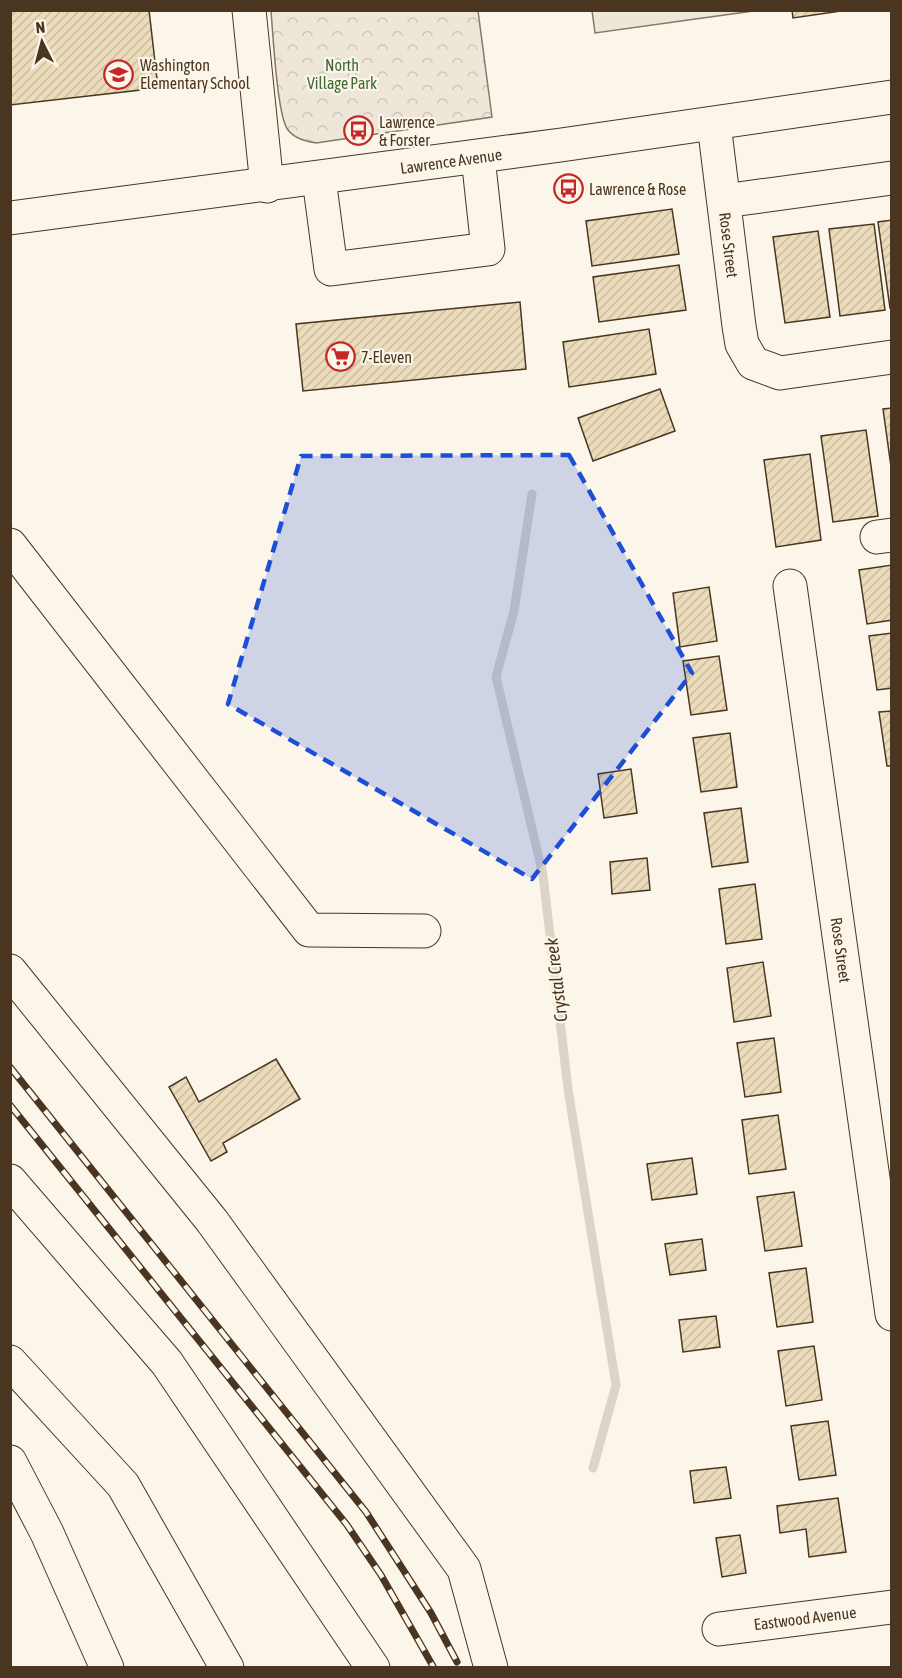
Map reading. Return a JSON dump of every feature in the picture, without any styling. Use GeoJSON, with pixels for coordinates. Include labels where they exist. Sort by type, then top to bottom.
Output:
{"type":"FeatureCollection","features":[{"type":"Feature","properties":{"kind":"street"},"geometry":{"type":"LineString","coordinates":[[249,10],[267,186]]}},
{"type":"Feature","properties":{"kind":"street","name":"Lawrence Avenue"},"geometry":{"type":"LineString","coordinates":[[10,219],[478,157],[891,97]]}},
{"type":"Feature","properties":{"kind":"street","name":"Rose Street"},"geometry":{"type":"LineString","coordinates":[[714,124],[742,344],[753,363],[780,373],[891,357]]}},
{"type":"Feature","properties":{"kind":"street"},"geometry":{"type":"LineString","coordinates":[[319,179],[331,269],[488,249],[478,157]]}},
{"type":"Feature","properties":{"kind":"street"},"geometry":{"type":"LineString","coordinates":[[724,201],[891,178]]}},
{"type":"Feature","properties":{"kind":"street"},"geometry":{"type":"LineString","coordinates":[[10,544],[309,930],[424,931]]}},
{"type":"Feature","properties":{"kind":"street","name":"Rose Street"},"geometry":{"type":"LineString","coordinates":[[790,585],[891,1314]]}},
{"type":"Feature","properties":{"kind":"street"},"geometry":{"type":"LineString","coordinates":[[10,971],[212,1221],[464,1569],[491,1668]]}},
{"type":"Feature","properties":{"kind":"street"},"geometry":{"type":"LineString","coordinates":[[10,1181],[167,1363],[373,1668]]}},
{"type":"Feature","properties":{"kind":"street"},"geometry":{"type":"LineString","coordinates":[[10,1362],[123,1485],[227,1668]]}},
{"type":"Feature","properties":{"kind":"street"},"geometry":{"type":"LineString","coordinates":[[10,1462],[47,1533],[107,1668]]}},
{"type":"Feature","properties":{"kind":"street","name":"Eastwood Avenue"},"geometry":{"type":"LineString","coordinates":[[719,1629],[891,1607]]}},
{"type":"Feature","properties":{"kind":"highlighted area"},"geometry":{"type":"Polygon","coordinates":[[[569,455],[692,673],[532,879],[228,704],[301,456],[569,455]]]}},
{"type":"Feature","properties":{"kind":"green space","name":"North Village Park"},"geometry":{"type":"Polygon","coordinates":[[[271,11],[478,11],[492,117],[316,143],[297,138],[288,130],[281,109],[271,11]]]}},
{"type":"Feature","properties":{"kind":"shaded area"},"geometry":{"type":"Polygon","coordinates":[[[592,10],[753,10],[753,11],[595,33],[592,10]]]}},
{"type":"Feature","properties":{"kind":"building"},"geometry":{"type":"Polygon","coordinates":[[[10,10],[149,10],[158,88],[10,105],[10,10]]]}},
{"type":"Feature","properties":{"kind":"building"},"geometry":{"type":"Polygon","coordinates":[[[792,10],[848,10],[793,18],[792,10]]]}},
{"type":"Feature","properties":{"kind":"building"},"geometry":{"type":"Polygon","coordinates":[[[672,209],[679,254],[592,266],[586,221],[672,209]]]}},
{"type":"Feature","properties":{"kind":"building"},"geometry":{"type":"Polygon","coordinates":[[[892,220],[892,308],[890,308],[878,222],[892,220]]]}},
{"type":"Feature","properties":{"kind":"building"},"geometry":{"type":"Polygon","coordinates":[[[874,224],[885,310],[840,316],[829,229],[874,224]]]}},
{"type":"Feature","properties":{"kind":"building"},"geometry":{"type":"Polygon","coordinates":[[[818,231],[830,317],[785,323],[773,237],[818,231]]]}},
{"type":"Feature","properties":{"kind":"building"},"geometry":{"type":"Polygon","coordinates":[[[679,265],[686,310],[599,322],[593,277],[679,265]]]}},
{"type":"Feature","properties":{"kind":"building"},"geometry":{"type":"Polygon","coordinates":[[[520,302],[526,369],[303,391],[296,324],[520,302]]]}},
{"type":"Feature","properties":{"kind":"building"},"geometry":{"type":"Polygon","coordinates":[[[649,329],[656,374],[569,387],[563,342],[649,329]]]}},
{"type":"Feature","properties":{"kind":"building"},"geometry":{"type":"Polygon","coordinates":[[[660,389],[675,431],[593,461],[578,418],[660,389]]]}},
{"type":"Feature","properties":{"kind":"building"},"geometry":{"type":"Polygon","coordinates":[[[892,408],[892,474],[883,409],[892,408]]]}},
{"type":"Feature","properties":{"kind":"building"},"geometry":{"type":"Polygon","coordinates":[[[866,430],[878,516],[833,522],[821,436],[866,430]]]}},
{"type":"Feature","properties":{"kind":"building"},"geometry":{"type":"Polygon","coordinates":[[[810,454],[821,540],[776,547],[764,460],[810,454]]]}},
{"type":"Feature","properties":{"kind":"building"},"geometry":{"type":"Polygon","coordinates":[[[892,565],[892,620],[867,624],[859,570],[892,565]]]}},
{"type":"Feature","properties":{"kind":"building"},"geometry":{"type":"Polygon","coordinates":[[[709,587],[717,641],[680,647],[673,593],[709,587]]]}},
{"type":"Feature","properties":{"kind":"building"},"geometry":{"type":"Polygon","coordinates":[[[892,633],[892,688],[877,690],[869,636],[892,633]]]}},
{"type":"Feature","properties":{"kind":"building"},"geometry":{"type":"Polygon","coordinates":[[[719,656],[727,710],[691,715],[683,661],[719,656]]]}},
{"type":"Feature","properties":{"kind":"building"},"geometry":{"type":"Polygon","coordinates":[[[892,711],[892,766],[887,766],[879,712],[892,711]]]}},
{"type":"Feature","properties":{"kind":"building"},"geometry":{"type":"Polygon","coordinates":[[[730,733],[737,787],[701,792],[693,738],[730,733]]]}},
{"type":"Feature","properties":{"kind":"building"},"geometry":{"type":"Polygon","coordinates":[[[631,769],[637,813],[604,818],[598,774],[631,769]]]}},
{"type":"Feature","properties":{"kind":"building"},"geometry":{"type":"Polygon","coordinates":[[[741,808],[748,862],[712,867],[704,813],[741,808]]]}},
{"type":"Feature","properties":{"kind":"building"},"geometry":{"type":"Polygon","coordinates":[[[647,858],[650,890],[612,894],[610,862],[647,858]]]}},
{"type":"Feature","properties":{"kind":"building"},"geometry":{"type":"Polygon","coordinates":[[[755,884],[762,939],[726,944],[719,889],[755,884]]]}},
{"type":"Feature","properties":{"kind":"building"},"geometry":{"type":"Polygon","coordinates":[[[763,962],[771,1016],[734,1022],[727,968],[763,962]]]}},
{"type":"Feature","properties":{"kind":"building"},"geometry":{"type":"Polygon","coordinates":[[[774,1038],[781,1092],[745,1097],[737,1043],[774,1038]]]}},
{"type":"Feature","properties":{"kind":"building"},"geometry":{"type":"Polygon","coordinates":[[[276,1059],[300,1099],[223,1143],[227,1152],[211,1161],[169,1087],[186,1077],[199,1102],[276,1059]]]}},
{"type":"Feature","properties":{"kind":"building"},"geometry":{"type":"Polygon","coordinates":[[[778,1115],[786,1169],[749,1174],[742,1120],[778,1115]]]}},
{"type":"Feature","properties":{"kind":"building"},"geometry":{"type":"Polygon","coordinates":[[[692,1158],[697,1194],[652,1200],[647,1164],[692,1158]]]}},
{"type":"Feature","properties":{"kind":"building"},"geometry":{"type":"Polygon","coordinates":[[[794,1192],[802,1246],[765,1251],[757,1197],[794,1192]]]}},
{"type":"Feature","properties":{"kind":"building"},"geometry":{"type":"Polygon","coordinates":[[[702,1239],[706,1270],[670,1275],[665,1244],[702,1239]]]}},
{"type":"Feature","properties":{"kind":"building"},"geometry":{"type":"Polygon","coordinates":[[[806,1268],[813,1322],[777,1327],[769,1273],[806,1268]]]}},
{"type":"Feature","properties":{"kind":"building"},"geometry":{"type":"Polygon","coordinates":[[[716,1316],[720,1347],[683,1352],[679,1320],[716,1316]]]}},
{"type":"Feature","properties":{"kind":"building"},"geometry":{"type":"Polygon","coordinates":[[[814,1346],[822,1400],[786,1406],[778,1351],[814,1346]]]}},
{"type":"Feature","properties":{"kind":"building"},"geometry":{"type":"Polygon","coordinates":[[[828,1421],[836,1475],[799,1480],[791,1426],[828,1421]]]}},
{"type":"Feature","properties":{"kind":"building"},"geometry":{"type":"Polygon","coordinates":[[[726,1467],[731,1498],[694,1503],[690,1471],[726,1467]]]}},
{"type":"Feature","properties":{"kind":"building"},"geometry":{"type":"Polygon","coordinates":[[[838,1498],[846,1552],[809,1557],[806,1529],[780,1533],[777,1506],[838,1498]]]}},
{"type":"Feature","properties":{"kind":"building"},"geometry":{"type":"Polygon","coordinates":[[[740,1535],[746,1573],[722,1577],[716,1538],[740,1535]]]}},
{"type":"Feature","properties":{"kind":"waterway","name":"Crystal Creek"},"geometry":{"type":"LineString","coordinates":[[532,494],[514,611],[496,677],[543,875],[568,1089],[616,1385],[593,1468]]}},
{"type":"Feature","properties":{"kind":"railway"},"geometry":{"type":"LineString","coordinates":[[10,1067],[366,1512],[431,1613],[457,1662]]}},
{"type":"Feature","properties":{"kind":"railway"},"geometry":{"type":"LineString","coordinates":[[10,1105],[347,1525],[381,1575],[434,1668]]}},
{"type":"Feature","properties":{"kind":"place","name":"Washington Elementary School"},"geometry":{"type":"Point","coordinates":[119,74]}},
{"type":"Feature","properties":{"kind":"place","name":"Lawrence & Forster"},"geometry":{"type":"Point","coordinates":[358,131]}},
{"type":"Feature","properties":{"kind":"place","name":"Lawrence & Rose"},"geometry":{"type":"Point","coordinates":[568,189]}},
{"type":"Feature","properties":{"kind":"place","name":"7-Eleven"},"geometry":{"type":"Point","coordinates":[340,357]}}]}
